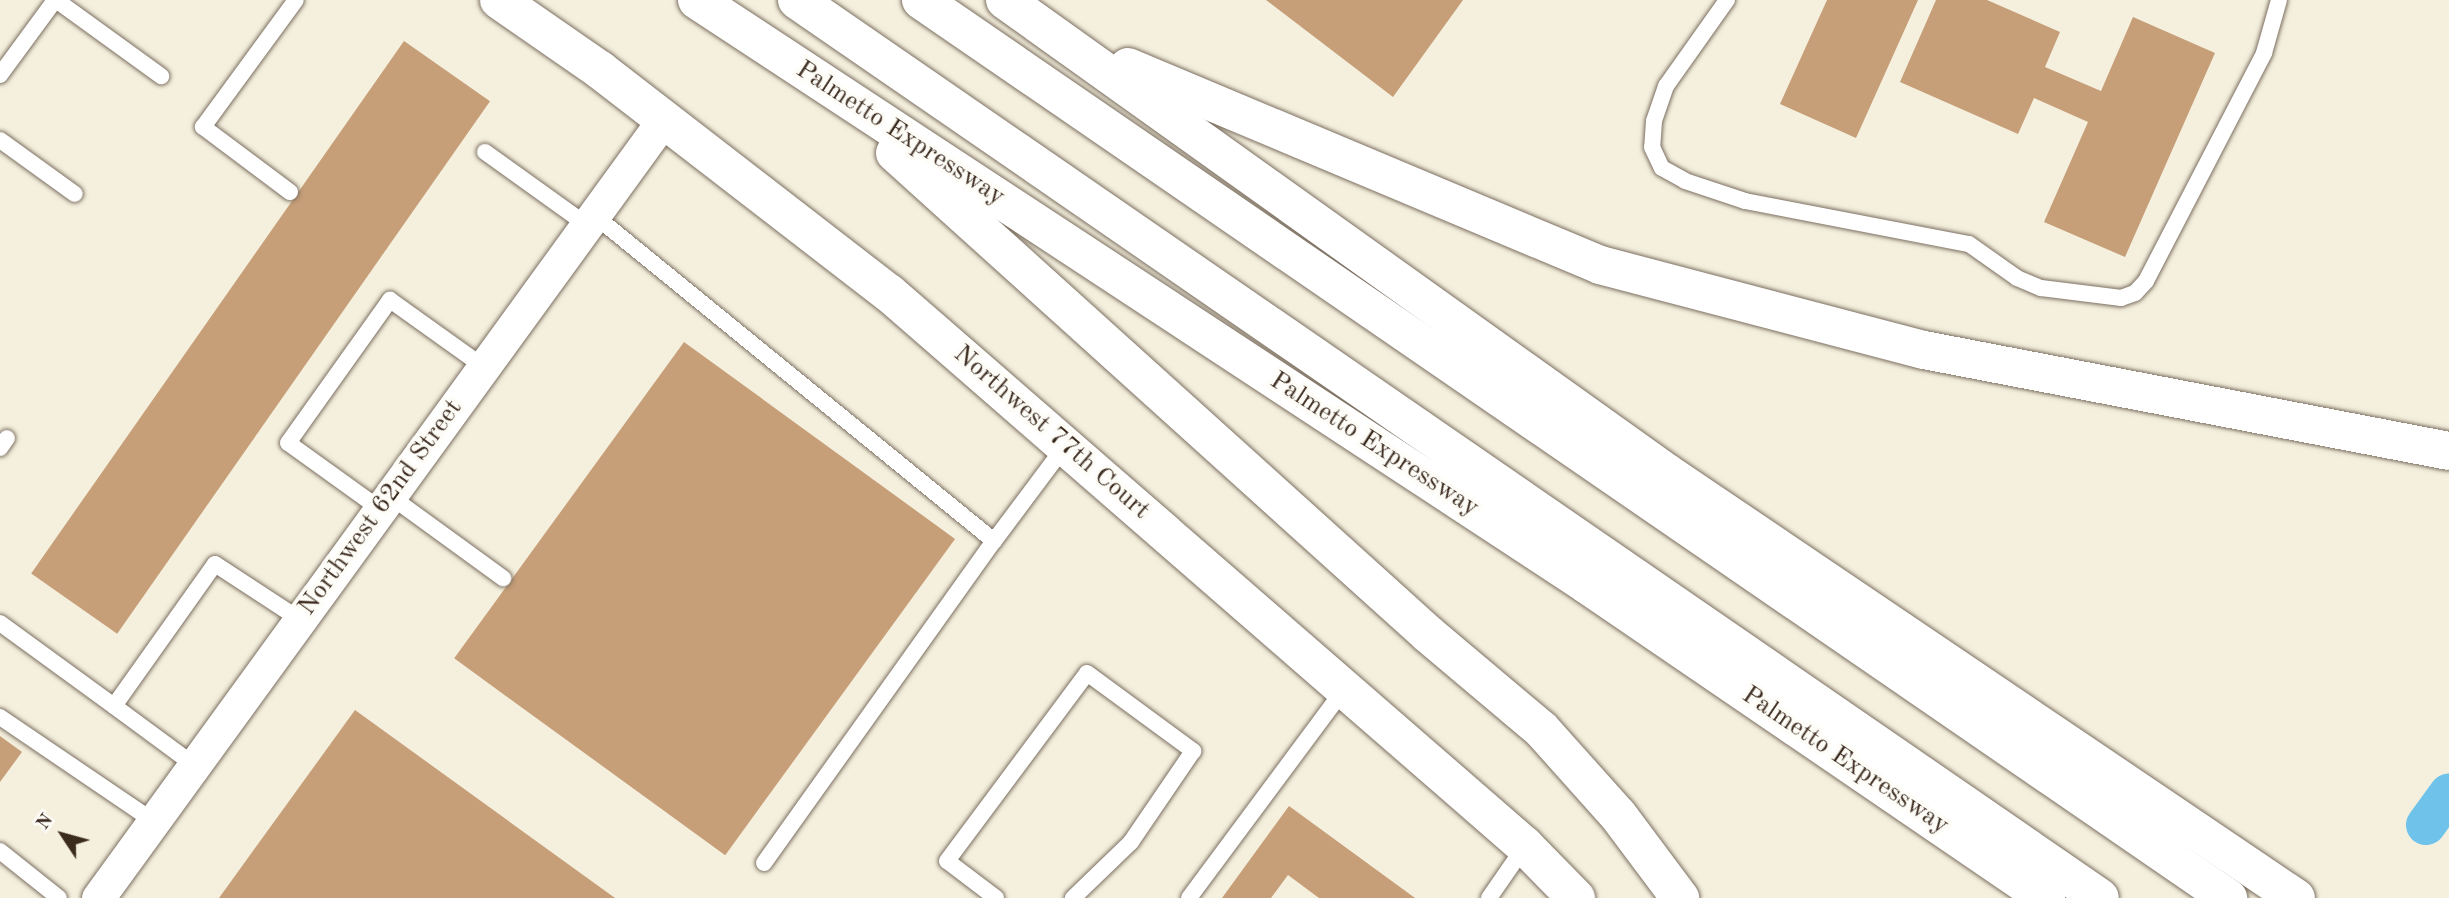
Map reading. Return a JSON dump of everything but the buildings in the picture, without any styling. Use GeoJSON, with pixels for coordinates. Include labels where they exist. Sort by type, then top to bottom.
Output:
{"type":"FeatureCollection","features":[{"type":"Feature","properties":{"kind":"main road","name":"Northwest 77th Court"},"geometry":{"type":"LineString","coordinates":[[499,0],[664,120],[890,293],[1525,846],[1576,898]]}},
{"type":"Feature","properties":{"kind":"main road","name":"Palmetto Expressway"},"geometry":{"type":"LineString","coordinates":[[697,0],[1586,584],[2046,898]]}},
{"type":"Feature","properties":{"kind":"main road"},"geometry":{"type":"LineString","coordinates":[[797,0],[2100,898]]}},
{"type":"Feature","properties":{"kind":"main road"},"geometry":{"type":"LineString","coordinates":[[921,0],[2228,898]]}},
{"type":"Feature","properties":{"kind":"main road"},"geometry":{"type":"LineString","coordinates":[[1005,0],[1667,473],[2296,898]]}},
{"type":"Feature","properties":{"kind":"main road"},"geometry":{"type":"LineString","coordinates":[[1062,39],[1600,265],[1924,350],[2449,451]]}},
{"type":"Feature","properties":{"kind":"main road"},"geometry":{"type":"LineString","coordinates":[[803,70],[1428,634],[1541,729],[1618,815],[1680,898]]}},
{"type":"Feature","properties":{"kind":"street","name":"Northwest 62nd Street"},"geometry":{"type":"LineString","coordinates":[[98,898],[664,120]]}},
{"type":"Feature","properties":{"kind":"lane"},"geometry":{"type":"LineString","coordinates":[[0,75],[55,0],[162,76]]}},
{"type":"Feature","properties":{"kind":"lane"},"geometry":{"type":"LineString","coordinates":[[290,192],[203,127],[296,0]]}},
{"type":"Feature","properties":{"kind":"lane"},"geometry":{"type":"LineString","coordinates":[[1727,0],[1666,86],[1654,121],[1652,147],[1662,168],[1685,181],[1745,201],[1969,244],[2017,278],[2041,288],[2121,298],[2135,293],[2146,281],[2264,53],[2279,0]]}},
{"type":"Feature","properties":{"kind":"lane"},"geometry":{"type":"LineString","coordinates":[[0,140],[75,194]]}},
{"type":"Feature","properties":{"kind":"lane"},"geometry":{"type":"LineString","coordinates":[[485,152],[590,220],[994,541]]}},
{"type":"Feature","properties":{"kind":"lane"},"geometry":{"type":"LineString","coordinates":[[484,367],[390,300],[288,443],[503,578]]}},
{"type":"Feature","properties":{"kind":"lane"},"geometry":{"type":"LineString","coordinates":[[764,863],[1065,446]]}},
{"type":"Feature","properties":{"kind":"lane"},"geometry":{"type":"LineString","coordinates":[[114,706],[215,564],[299,619]]}},
{"type":"Feature","properties":{"kind":"lane"},"geometry":{"type":"LineString","coordinates":[[0,624],[194,765]]}},
{"type":"Feature","properties":{"kind":"lane"},"geometry":{"type":"LineString","coordinates":[[996,898],[947,861],[1087,673],[1193,751],[1131,842],[1073,898]]}},
{"type":"Feature","properties":{"kind":"lane"},"geometry":{"type":"LineString","coordinates":[[1189,898],[1344,689]]}},
{"type":"Feature","properties":{"kind":"lane"},"geometry":{"type":"LineString","coordinates":[[0,717],[153,821]]}},
{"type":"Feature","properties":{"kind":"lane"},"geometry":{"type":"LineString","coordinates":[[1489,898],[1525,846]]}},
{"type":"Feature","properties":{"kind":"lane"},"geometry":{"type":"LineString","coordinates":[[0,851],[60,898]]}},
{"type":"Feature","properties":{"kind":"waterway"},"geometry":{"type":"LineString","coordinates":[[2426,825],[2449,793]]}}]}
